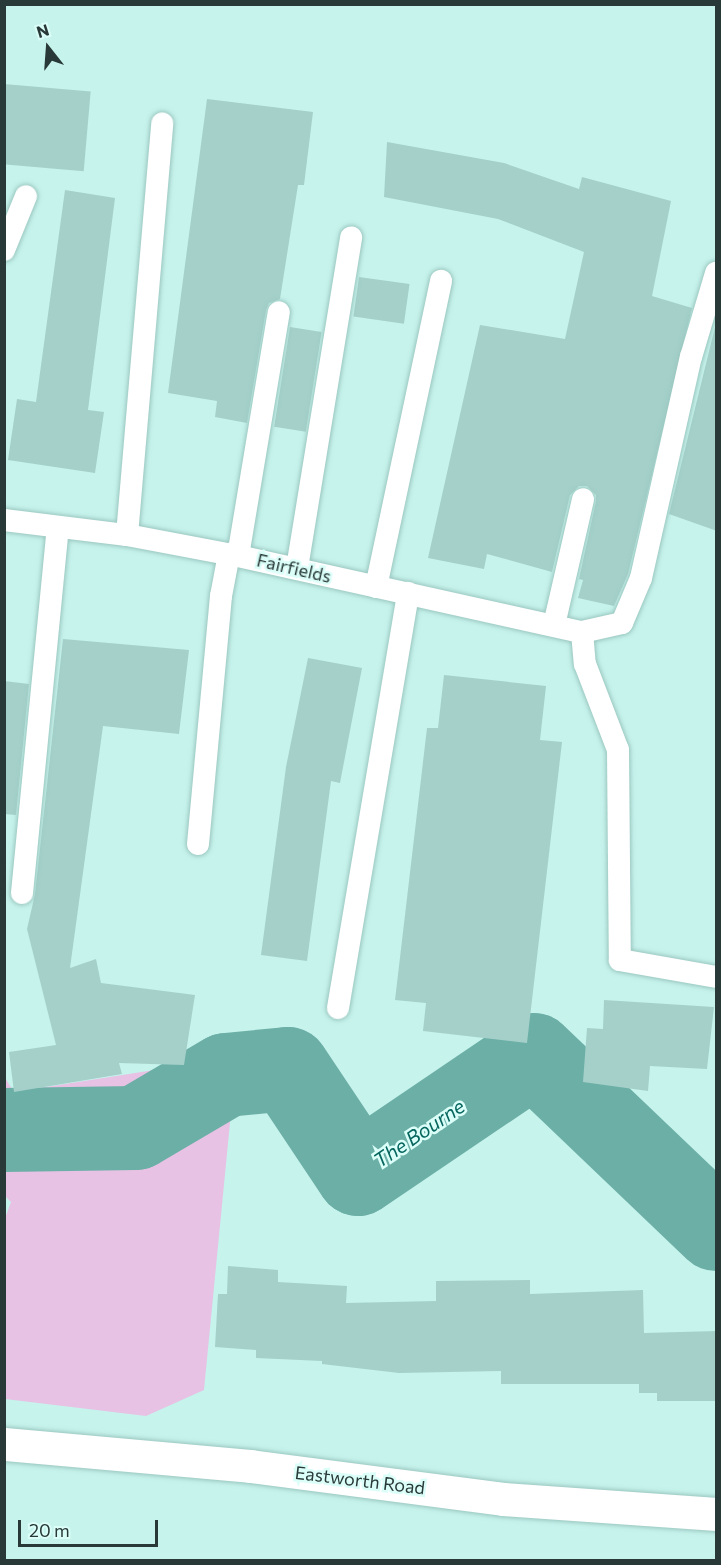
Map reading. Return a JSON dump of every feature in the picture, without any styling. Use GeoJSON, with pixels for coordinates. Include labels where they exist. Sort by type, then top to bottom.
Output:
{"type":"FeatureCollection","features":[{"type":"Feature","properties":{"kind":"main road","name":"Eastworth Road"},"geometry":{"type":"LineString","coordinates":[[4,1444],[250,1466],[503,1499],[717,1514]]}},
{"type":"Feature","properties":{"kind":"lane"},"geometry":{"type":"LineString","coordinates":[[127,535],[162,123]]}},
{"type":"Feature","properties":{"kind":"lane"},"geometry":{"type":"LineString","coordinates":[[4,250],[26,195]]}},
{"type":"Feature","properties":{"kind":"lane"},"geometry":{"type":"LineString","coordinates":[[297,568],[351,237]]}},
{"type":"Feature","properties":{"kind":"lane"},"geometry":{"type":"LineString","coordinates":[[717,273],[691,357],[641,578],[622,623],[582,632],[585,664],[618,750],[620,960],[717,977]]}},
{"type":"Feature","properties":{"kind":"lane"},"geometry":{"type":"LineString","coordinates":[[376,587],[441,281]]}},
{"type":"Feature","properties":{"kind":"lane"},"geometry":{"type":"LineString","coordinates":[[198,844],[221,596],[234,555],[279,312]]}},
{"type":"Feature","properties":{"kind":"lane"},"geometry":{"type":"LineString","coordinates":[[554,625],[583,499]]}},
{"type":"Feature","properties":{"kind":"lane","name":"Fairfields"},"geometry":{"type":"LineString","coordinates":[[4,520],[127,535],[234,555],[582,632]]}},
{"type":"Feature","properties":{"kind":"lane"},"geometry":{"type":"LineString","coordinates":[[22,893],[58,528]]}},
{"type":"Feature","properties":{"kind":"lane"},"geometry":{"type":"LineString","coordinates":[[338,1008],[408,593]]}},
{"type":"Feature","properties":{"kind":"shaded area"},"geometry":{"type":"Polygon","coordinates":[[[250,1055],[307,1064],[233,1092],[204,1390],[146,1416],[5,1399],[4,1221],[11,1202],[4,1195],[4,1076],[14,1092],[250,1055]]]}},
{"type":"Feature","properties":{"kind":"building"},"geometry":{"type":"Polygon","coordinates":[[[4,84],[91,92],[84,171],[4,164],[4,84]]]}},
{"type":"Feature","properties":{"kind":"building"},"geometry":{"type":"Polygon","coordinates":[[[207,99],[313,112],[304,185],[298,185],[280,299],[269,303],[266,310],[247,423],[215,417],[217,401],[168,393],[207,99]]]}},
{"type":"Feature","properties":{"kind":"building"},"geometry":{"type":"Polygon","coordinates":[[[387,142],[504,163],[579,189],[582,177],[671,201],[652,296],[692,308],[628,574],[614,606],[578,598],[583,580],[579,579],[596,501],[596,495],[587,486],[579,486],[570,495],[552,572],[487,554],[484,569],[428,558],[480,325],[565,339],[584,252],[498,219],[384,197],[387,142]]]}},
{"type":"Feature","properties":{"kind":"building"},"geometry":{"type":"Polygon","coordinates":[[[65,190],[115,198],[88,410],[104,412],[95,473],[8,460],[17,399],[36,402],[65,190]]]}},
{"type":"Feature","properties":{"kind":"building"},"geometry":{"type":"Polygon","coordinates":[[[359,277],[410,284],[404,324],[353,317],[359,277]]]}},
{"type":"Feature","properties":{"kind":"building"},"geometry":{"type":"Polygon","coordinates":[[[717,319],[717,531],[669,514],[717,319]]]}},
{"type":"Feature","properties":{"kind":"building"},"geometry":{"type":"Polygon","coordinates":[[[290,327],[322,332],[306,432],[274,427],[290,327]]]}},
{"type":"Feature","properties":{"kind":"building"},"geometry":{"type":"Polygon","coordinates":[[[63,639],[189,650],[179,734],[103,726],[70,968],[96,959],[101,983],[195,995],[184,1065],[119,1063],[122,1074],[14,1092],[9,1052],[56,1045],[27,929],[35,894],[63,639]]]}},
{"type":"Feature","properties":{"kind":"building"},"geometry":{"type":"Polygon","coordinates":[[[308,658],[362,668],[340,783],[331,781],[307,961],[261,955],[286,767],[308,658]]]}},
{"type":"Feature","properties":{"kind":"building"},"geometry":{"type":"Polygon","coordinates":[[[444,675],[546,686],[540,740],[562,742],[527,1043],[423,1031],[426,1003],[395,1000],[427,728],[438,728],[444,675]]]}},
{"type":"Feature","properties":{"kind":"building"},"geometry":{"type":"Polygon","coordinates":[[[4,681],[29,684],[16,815],[4,814],[4,681]]]}},
{"type":"Feature","properties":{"kind":"building"},"geometry":{"type":"Polygon","coordinates":[[[604,1000],[714,1007],[707,1069],[650,1066],[648,1091],[583,1082],[587,1028],[603,1029],[604,1000]]]}},
{"type":"Feature","properties":{"kind":"building"},"geometry":{"type":"Polygon","coordinates":[[[228,1266],[278,1270],[278,1282],[347,1286],[346,1303],[436,1301],[436,1281],[530,1280],[530,1294],[643,1290],[644,1333],[717,1331],[717,1401],[657,1401],[657,1393],[639,1393],[639,1384],[501,1384],[501,1371],[399,1373],[322,1364],[322,1361],[256,1358],[256,1350],[215,1347],[218,1294],[227,1294],[228,1266]]]}},
{"type":"Feature","properties":{"kind":"waterway","name":"The Bourne"},"geometry":{"type":"LineString","coordinates":[[4,1130],[136,1128],[226,1075],[288,1069],[358,1174],[534,1055],[716,1229]]}}]}
